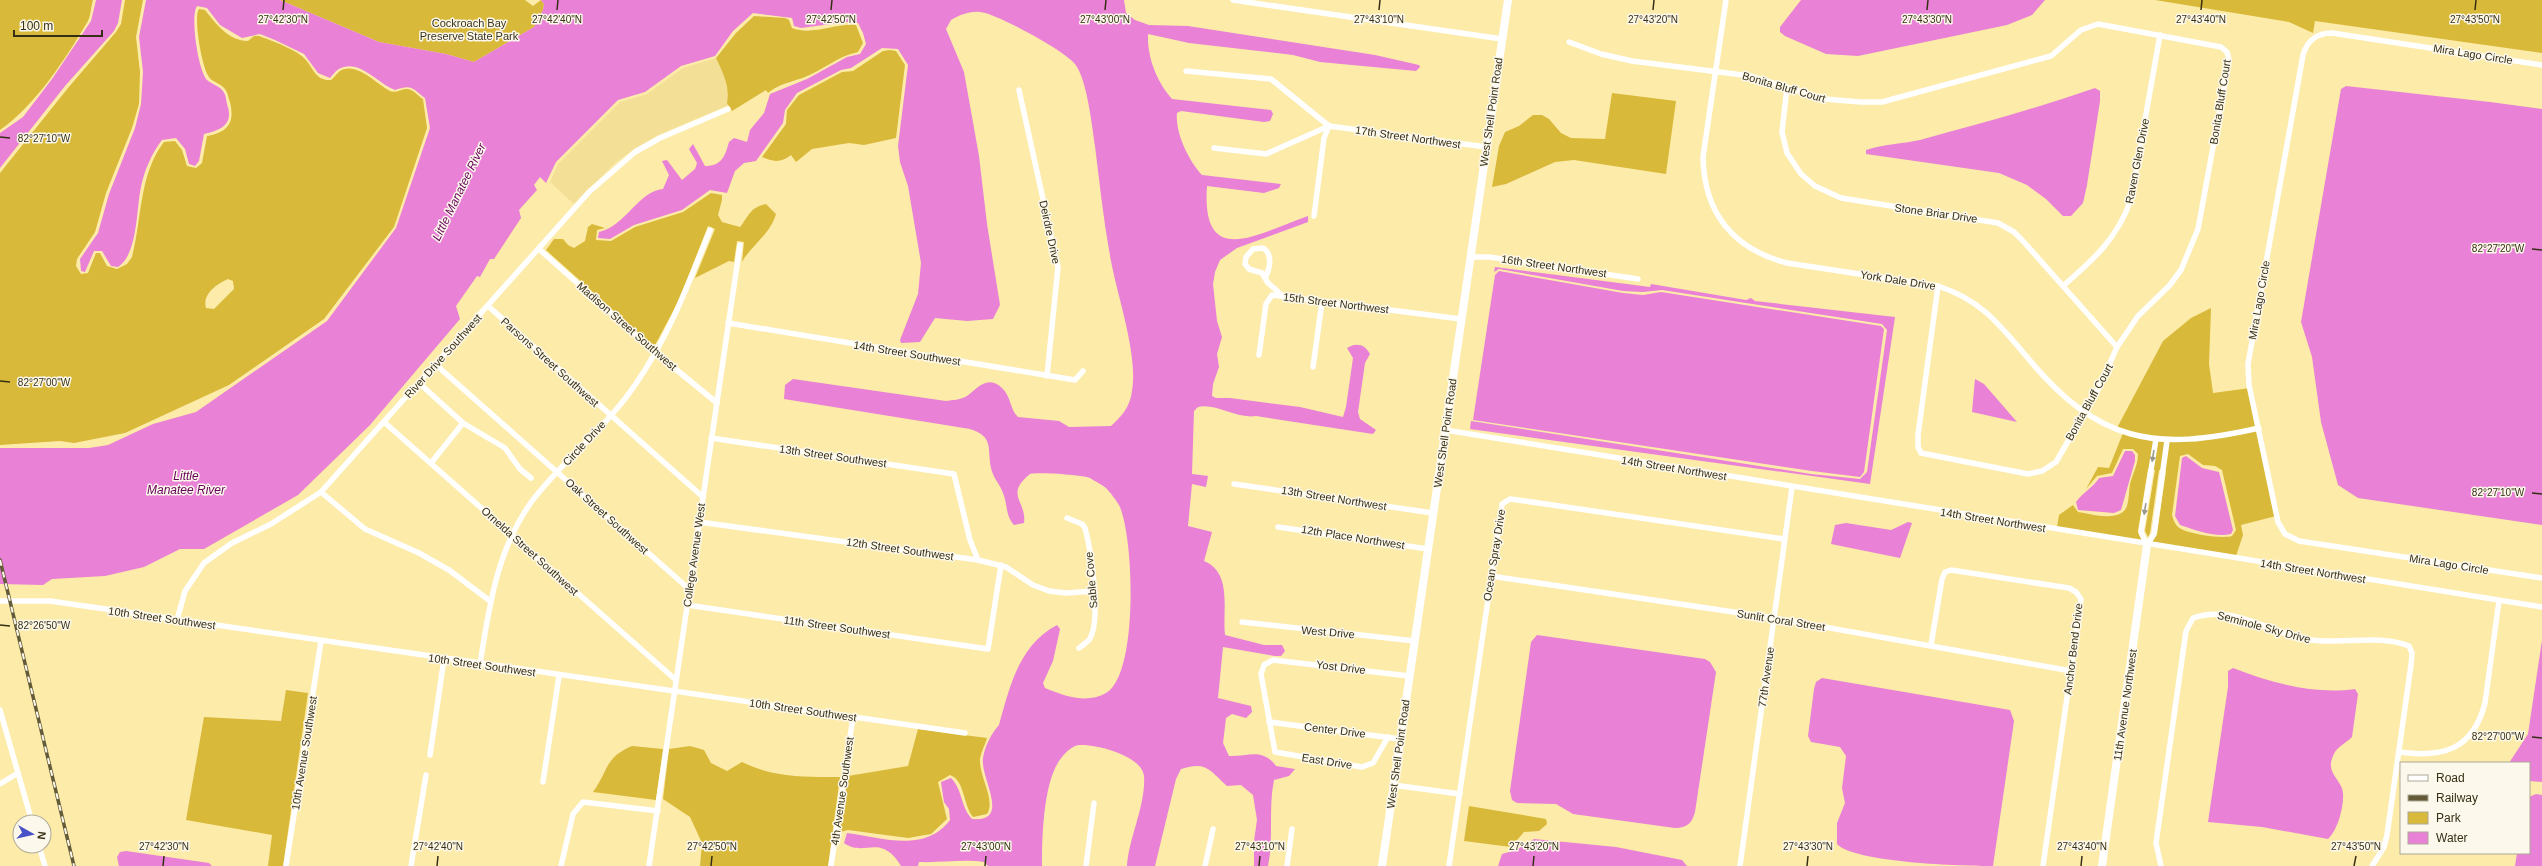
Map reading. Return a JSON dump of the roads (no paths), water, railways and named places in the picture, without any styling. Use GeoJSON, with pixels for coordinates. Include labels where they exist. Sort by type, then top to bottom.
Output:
{"type":"FeatureCollection","features":[{"type":"Feature","properties":{"kind":"street"},"geometry":{"type":"LineString","coordinates":[[1233,0],[1502,39]]}},
{"type":"Feature","properties":{"kind":"street","name":"West Shell Point Road"},"geometry":{"type":"LineString","coordinates":[[1382,866],[1508,0]]}},
{"type":"Feature","properties":{"kind":"street","name":"York Dale Drive"},"geometry":{"type":"LineString","coordinates":[[1726,0],[1703,157],[1703,173],[1707,193],[1719,217],[1738,240],[1769,259],[1938,286],[1958,293],[1988,313],[2045,379],[2084,413],[2131,434],[2167,441],[2204,439],[2259,428]]}},
{"type":"Feature","properties":{"kind":"street","name":"Bonita Bluff Court"},"geometry":{"type":"LineString","coordinates":[[1569,42],[1601,54],[1632,61],[1716,70],[1751,76],[1824,99],[1861,102],[1882,102],[2051,56],[2081,30],[2098,24],[2221,47],[2227,52],[2229,60],[2198,229],[2190,252],[2169,286],[2138,316],[2117,346],[2100,386],[2056,462],[2042,471],[2028,474],[1921,453],[1918,447],[1918,435],[1938,286]]}},
{"type":"Feature","properties":{"kind":"street","name":"Mira Lago Circle"},"geometry":{"type":"LineString","coordinates":[[2542,65],[2332,33],[2316,36],[2308,44],[2303,55],[2248,364],[2249,384],[2278,522],[2282,531],[2291,539],[2542,578]]}},
{"type":"Feature","properties":{"kind":"street","name":"Raven Glen Drive"},"geometry":{"type":"LineString","coordinates":[[2063,286],[2107,245],[2125,218],[2131,199],[2160,35]]}},
{"type":"Feature","properties":{"kind":"street"},"geometry":{"type":"LineString","coordinates":[[1186,71],[1271,80],[1329,126]]}},
{"type":"Feature","properties":{"kind":"street","name":"Stone Briar Drive"},"geometry":{"type":"LineString","coordinates":[[1787,88],[1782,132],[1787,153],[1801,174],[1815,186],[1841,198],[1998,223],[2014,232],[2117,346]]}},
{"type":"Feature","properties":{"kind":"street","name":"Deirdre Drive"},"geometry":{"type":"LineString","coordinates":[[1019,90],[1058,267],[1047,376]]}},
{"type":"Feature","properties":{"kind":"street","name":"River Drive Southwest"},"geometry":{"type":"LineString","coordinates":[[177,620],[185,591],[204,563],[232,543],[271,524],[321,492],[589,192],[618,164],[660,138],[728,108]]}},
{"type":"Feature","properties":{"kind":"street"},"geometry":{"type":"LineString","coordinates":[[1214,148],[1266,154],[1329,126]]}},
{"type":"Feature","properties":{"kind":"street"},"geometry":{"type":"LineString","coordinates":[[1314,216],[1324,138],[1329,126]]}},
{"type":"Feature","properties":{"kind":"street","name":"17th Street Northwest"},"geometry":{"type":"LineString","coordinates":[[1329,126],[1486,147]]}},
{"type":"Feature","properties":{"kind":"street","name":"Circle Drive"},"geometry":{"type":"LineString","coordinates":[[480,664],[490,601],[498,569],[512,535],[532,502],[557,472],[634,387],[673,324],[710,230]]}},
{"type":"Feature","properties":{"kind":"street","name":"College Avenue West"},"geometry":{"type":"LineString","coordinates":[[649,866],[740,245]]}},
{"type":"Feature","properties":{"kind":"street"},"geometry":{"type":"LineString","coordinates":[[1266,276],[1245,264],[1246,258],[1253,249],[1260,247],[1268,253],[1269,265],[1266,276],[1268,282],[1283,296]]}},
{"type":"Feature","properties":{"kind":"street","name":"Madison Street Southwest"},"geometry":{"type":"LineString","coordinates":[[539,249],[656,353],[717,403]]}},
{"type":"Feature","properties":{"kind":"street","name":"16th Street Northwest"},"geometry":{"type":"LineString","coordinates":[[1470,257],[1488,257],[1638,279]]}},
{"type":"Feature","properties":{"kind":"street","name":"15th Street Northwest"},"geometry":{"type":"LineString","coordinates":[[1259,355],[1266,304],[1272,295],[1461,319]]}},
{"type":"Feature","properties":{"kind":"street"},"geometry":{"type":"LineString","coordinates":[[1313,367],[1322,302]]}},
{"type":"Feature","properties":{"kind":"street","name":"Parsons Street Southwest"},"geometry":{"type":"LineString","coordinates":[[488,306],[703,497]]}},
{"type":"Feature","properties":{"kind":"street","name":"14th Street Southwest"},"geometry":{"type":"LineString","coordinates":[[728,323],[1075,380],[1083,371]]}},
{"type":"Feature","properties":{"kind":"street","name":"Oak Street Southwest"},"geometry":{"type":"LineString","coordinates":[[435,364],[689,589]]}},
{"type":"Feature","properties":{"kind":"street"},"geometry":{"type":"LineString","coordinates":[[419,383],[463,423],[505,448],[520,469],[531,478]]}},
{"type":"Feature","properties":{"kind":"street","name":"Ornelda Street Southwest"},"geometry":{"type":"LineString","coordinates":[[384,422],[676,680]]}},
{"type":"Feature","properties":{"kind":"street"},"geometry":{"type":"LineString","coordinates":[[431,463],[463,423]]}},
{"type":"Feature","properties":{"kind":"street","name":"14th Street Northwest"},"geometry":{"type":"LineString","coordinates":[[1445,430],[2147,545],[2542,607]]}},
{"type":"Feature","properties":{"kind":"street","name":"13th Street Southwest"},"geometry":{"type":"LineString","coordinates":[[712,438],[954,474],[970,540],[978,560]]}},
{"type":"Feature","properties":{"kind":"street","name":"11th Avenue Northwest"},"geometry":{"type":"LineString","coordinates":[[2147,545],[2141,532],[2156,439]]}},
{"type":"Feature","properties":{"kind":"street","name":"11th Avenue Northwest"},"geometry":{"type":"LineString","coordinates":[[2102,866],[2147,545],[2154,534],[2167,441]]}},
{"type":"Feature","properties":{"kind":"street","name":"13th Street Northwest"},"geometry":{"type":"LineString","coordinates":[[1234,484],[1433,513]]}},
{"type":"Feature","properties":{"kind":"street","name":"77th Avenue"},"geometry":{"type":"LineString","coordinates":[[1740,866],[1792,487]]}},
{"type":"Feature","properties":{"kind":"street"},"geometry":{"type":"LineString","coordinates":[[321,492],[365,529],[419,553],[449,570],[490,601]]}},
{"type":"Feature","properties":{"kind":"street","name":"Ocean Spray Drive"},"geometry":{"type":"LineString","coordinates":[[1449,866],[1502,504],[1510,500],[1784,539]]}},
{"type":"Feature","properties":{"kind":"street","name":"Sable Cove"},"geometry":{"type":"LineString","coordinates":[[1067,518],[1082,524],[1085,528],[1094,592],[1094,617],[1091,635],[1079,648]]}},
{"type":"Feature","properties":{"kind":"street","name":"12th Street Southwest"},"geometry":{"type":"LineString","coordinates":[[699,522],[978,560],[1001,565],[1013,570],[1033,585],[1049,591],[1094,592]]}},
{"type":"Feature","properties":{"kind":"street","name":"12th Place Northwest"},"geometry":{"type":"LineString","coordinates":[[1278,527],[1428,549]]}},
{"type":"Feature","properties":{"kind":"street","name":"11th Street Southwest"},"geometry":{"type":"LineString","coordinates":[[687,605],[988,649],[1001,565]]}},
{"type":"Feature","properties":{"kind":"street","name":"Anchor Bend Drive"},"geometry":{"type":"LineString","coordinates":[[1931,644],[1942,579],[1945,572],[1958,569],[2069,588],[2076,592],[2080,599],[2043,866]]}},
{"type":"Feature","properties":{"kind":"street","name":"Sunlit Coral Street"},"geometry":{"type":"LineString","coordinates":[[1491,576],[1774,618],[1931,644],[2071,671]]}},
{"type":"Feature","properties":{"kind":"street","name":"10th Street Southwest"},"geometry":{"type":"LineString","coordinates":[[0,601],[50,601],[559,676],[965,733]]}},
{"type":"Feature","properties":{"kind":"street"},"geometry":{"type":"LineString","coordinates":[[2399,752],[2434,755],[2450,750],[2471,734],[2480,719],[2485,703],[2499,601]]}},
{"type":"Feature","properties":{"kind":"street","name":"Seminole Sky Drive"},"geometry":{"type":"LineString","coordinates":[[2161,866],[2156,843],[2186,631],[2193,618],[2206,613],[2219,614],[2306,640],[2385,641],[2409,646],[2412,654],[2411,665],[2387,834],[2384,847],[2372,866]]}},
{"type":"Feature","properties":{"kind":"street","name":"West Drive"},"geometry":{"type":"LineString","coordinates":[[1242,622],[1414,640]]}},
{"type":"Feature","properties":{"kind":"street","name":"10th Avenue Southwest"},"geometry":{"type":"LineString","coordinates":[[286,866],[321,641]]}},
{"type":"Feature","properties":{"kind":"street"},"geometry":{"type":"LineString","coordinates":[[430,755],[444,659]]}},
{"type":"Feature","properties":{"kind":"street","name":"Yost Drive"},"geometry":{"type":"LineString","coordinates":[[1269,722],[1261,674],[1264,665],[1272,660],[1409,676]]}},
{"type":"Feature","properties":{"kind":"street"},"geometry":{"type":"LineString","coordinates":[[543,782],[559,676]]}},
{"type":"Feature","properties":{"kind":"street"},"geometry":{"type":"LineString","coordinates":[[0,710],[30,814]]}},
{"type":"Feature","properties":{"kind":"street","name":"4th Avenue Southwest"},"geometry":{"type":"LineString","coordinates":[[831,866],[853,717]]}},
{"type":"Feature","properties":{"kind":"street","name":"Center Drive"},"geometry":{"type":"LineString","coordinates":[[1269,722],[1400,739]]}},
{"type":"Feature","properties":{"kind":"street","name":"East Drive"},"geometry":{"type":"LineString","coordinates":[[1269,722],[1275,752],[1362,767],[1373,763],[1388,737]]}},
{"type":"Feature","properties":{"kind":"street"},"geometry":{"type":"LineString","coordinates":[[0,784],[18,773]]}},
{"type":"Feature","properties":{"kind":"street"},"geometry":{"type":"LineString","coordinates":[[411,866],[426,775]]}},
{"type":"Feature","properties":{"kind":"street"},"geometry":{"type":"LineString","coordinates":[[1394,785],[1460,794]]}},
{"type":"Feature","properties":{"kind":"street"},"geometry":{"type":"LineString","coordinates":[[561,866],[573,814],[583,802],[658,811]]}},
{"type":"Feature","properties":{"kind":"street"},"geometry":{"type":"LineString","coordinates":[[1086,866],[1094,803]]}},
{"type":"Feature","properties":{"kind":"street"},"geometry":{"type":"LineString","coordinates":[[1206,866],[1213,829]]}},
{"type":"Feature","properties":{"kind":"street"},"geometry":{"type":"LineString","coordinates":[[1287,866],[1292,829]]}},
{"type":"Feature","properties":{"kind":"street"},"geometry":{"type":"LineString","coordinates":[[41,854],[45,866]]}},
{"type":"Feature","properties":{"kind":"water"},"geometry":{"type":"Polygon","coordinates":[[[96,0],[122,0],[118,23],[114,31],[65,86],[0,168],[0,133],[23,117],[52,79],[91,21],[96,0]]]}},
{"type":"Feature","properties":{"kind":"water","name":"Little Manatee River"},"geometry":{"type":"Polygon","coordinates":[[[146,0],[280,0],[379,42],[446,54],[474,62],[534,27],[543,10],[544,4],[541,0],[1124,0],[1126,13],[1135,20],[1149,25],[1188,26],[1375,55],[1419,65],[1420,67],[1416,71],[1320,62],[1293,55],[1189,43],[1148,34],[1151,61],[1162,85],[1172,99],[1271,110],[1273,114],[1270,121],[1264,122],[1181,111],[1177,113],[1178,129],[1184,146],[1192,162],[1202,175],[1281,184],[1279,188],[1264,193],[1207,186],[1208,212],[1213,229],[1223,237],[1236,239],[1252,236],[1308,216],[1308,222],[1237,248],[1220,260],[1215,272],[1213,284],[1217,321],[1222,337],[1217,354],[1219,367],[1213,384],[1212,396],[1216,398],[1230,398],[1300,407],[1343,417],[1346,407],[1353,358],[1347,348],[1354,345],[1360,345],[1366,348],[1370,354],[1365,363],[1358,412],[1360,419],[1376,430],[1373,434],[1241,415],[1205,406],[1198,407],[1194,411],[1192,474],[1208,476],[1206,487],[1192,484],[1188,526],[1212,532],[1204,561],[1213,567],[1219,574],[1223,583],[1225,635],[1264,645],[1282,645],[1285,651],[1281,656],[1275,656],[1223,647],[1218,698],[1251,706],[1252,712],[1246,718],[1232,714],[1226,718],[1223,743],[1229,756],[1260,755],[1271,760],[1276,766],[1295,769],[1289,776],[1274,780],[1271,802],[1271,845],[1268,866],[1254,866],[1254,841],[1257,820],[1253,795],[1241,785],[1227,786],[1207,768],[1197,766],[1181,769],[1176,779],[1155,866],[1127,866],[1128,855],[1140,810],[1144,787],[1144,776],[1136,763],[1127,757],[1107,749],[1087,745],[1079,745],[1067,751],[1056,767],[1051,779],[1047,794],[1043,825],[1042,866],[988,866],[984,862],[967,861],[919,862],[918,866],[901,866],[886,850],[872,847],[852,847],[844,843],[847,833],[903,841],[928,837],[940,830],[950,820],[949,809],[944,802],[941,782],[951,778],[958,788],[965,809],[972,819],[984,818],[990,814],[992,807],[991,798],[983,767],[985,749],[993,732],[999,725],[1012,681],[1025,655],[1033,644],[1044,633],[1057,625],[1060,629],[1053,661],[1043,683],[1045,688],[1076,698],[1091,698],[1106,693],[1117,681],[1124,660],[1129,633],[1130,573],[1128,544],[1124,521],[1119,505],[1106,488],[1090,478],[1085,477],[1035,473],[1030,474],[1022,481],[1017,493],[1023,509],[1024,523],[1014,525],[1008,514],[1005,497],[992,472],[988,444],[986,439],[978,432],[970,429],[784,399],[785,385],[793,379],[946,401],[965,397],[983,384],[992,382],[997,384],[1005,391],[1013,411],[1018,417],[1059,421],[1069,427],[1111,426],[1122,415],[1127,406],[1131,397],[1133,377],[1130,345],[1109,251],[1091,115],[1083,80],[1075,64],[1069,58],[1045,42],[1014,25],[980,12],[968,13],[954,18],[951,20],[946,29],[964,72],[979,156],[987,224],[1000,305],[993,319],[967,321],[935,318],[920,342],[901,343],[900,340],[918,294],[921,263],[908,186],[900,162],[898,146],[908,65],[898,49],[882,48],[851,68],[841,70],[797,93],[785,110],[783,123],[756,161],[744,163],[735,171],[727,193],[710,190],[682,210],[634,225],[610,239],[598,238],[599,232],[608,229],[617,223],[646,196],[654,191],[663,189],[669,175],[662,161],[667,160],[682,180],[695,169],[697,163],[689,149],[693,144],[705,166],[711,166],[719,162],[726,152],[729,142],[734,138],[747,142],[750,130],[764,113],[770,94],[807,79],[847,57],[860,54],[866,44],[858,23],[847,22],[801,28],[794,26],[792,18],[753,13],[733,31],[715,56],[681,66],[645,92],[618,100],[556,162],[546,183],[540,177],[534,185],[537,190],[519,210],[521,218],[494,259],[490,259],[480,277],[477,276],[456,306],[460,319],[370,425],[298,495],[204,549],[180,549],[144,567],[105,576],[52,579],[43,585],[0,584],[0,448],[89,448],[108,445],[153,424],[196,412],[327,321],[396,228],[430,128],[425,98],[414,89],[405,87],[395,90],[361,69],[354,67],[346,66],[339,69],[330,78],[318,73],[304,54],[260,34],[242,38],[220,25],[207,8],[197,6],[194,20],[198,55],[207,80],[219,87],[226,97],[229,111],[228,121],[221,128],[204,134],[199,161],[195,166],[189,164],[185,149],[176,138],[162,140],[152,156],[144,175],[139,197],[133,242],[125,261],[118,267],[111,266],[102,251],[94,251],[85,272],[81,271],[80,259],[98,233],[109,194],[135,128],[141,104],[143,72],[139,37],[146,0]]]}},
{"type":"Feature","properties":{"kind":"water"},"geometry":{"type":"Polygon","coordinates":[[[1801,0],[2045,0],[2032,15],[2007,25],[1858,56],[1826,54],[1785,36],[1780,32],[1780,27],[1801,0]]]}},
{"type":"Feature","properties":{"kind":"water"},"geometry":{"type":"Polygon","coordinates":[[[2346,86],[2542,109],[2542,525],[2358,498],[2338,485],[2321,422],[2312,357],[2301,322],[2341,89],[2346,86]]]}},
{"type":"Feature","properties":{"kind":"water"},"geometry":{"type":"Polygon","coordinates":[[[2095,88],[2100,91],[2100,101],[2087,185],[2083,203],[2071,216],[2063,216],[2046,199],[2027,185],[1999,173],[1866,154],[1866,150],[1886,145],[1920,140],[2030,109],[2095,88]]]}},
{"type":"Feature","properties":{"kind":"water"},"geometry":{"type":"Polygon","coordinates":[[[1495,267],[1650,287],[1651,284],[1746,300],[1751,298],[1755,301],[1895,317],[1870,484],[1470,429],[1471,421],[1811,474],[1860,479],[1867,472],[1887,330],[1882,324],[1662,290],[1643,292],[1623,291],[1499,269],[1494,272],[1495,267]]]}},
{"type":"Feature","properties":{"kind":"water"},"geometry":{"type":"Polygon","coordinates":[[[1499,271],[1623,293],[1643,295],[1661,292],[1881,326],[1884,329],[1864,472],[1860,477],[1812,471],[1473,420],[1495,275],[1499,271]]]}},
{"type":"Feature","properties":{"kind":"water"},"geometry":{"type":"Polygon","coordinates":[[[1975,379],[1984,384],[2017,422],[1972,412],[1975,379]]]}},
{"type":"Feature","properties":{"kind":"water"},"geometry":{"type":"Polygon","coordinates":[[[2125,451],[2132,451],[2135,455],[2135,461],[2121,510],[2114,513],[2078,510],[2076,502],[2094,485],[2099,478],[2113,476],[2125,451]]]}},
{"type":"Feature","properties":{"kind":"water"},"geometry":{"type":"Polygon","coordinates":[[[2186,456],[2202,468],[2219,472],[2233,530],[2231,534],[2212,534],[2180,525],[2175,516],[2182,458],[2186,456]]]}},
{"type":"Feature","properties":{"kind":"water"},"geometry":{"type":"Polygon","coordinates":[[[1908,522],[1912,523],[1900,558],[1831,544],[1835,525],[1846,523],[1891,530],[1908,522]]]}},
{"type":"Feature","properties":{"kind":"water"},"geometry":{"type":"Polygon","coordinates":[[[1537,635],[1705,659],[1710,662],[1716,672],[1695,812],[1691,822],[1686,826],[1675,828],[1573,814],[1556,804],[1517,803],[1512,800],[1510,791],[1531,642],[1537,635]]]}},
{"type":"Feature","properties":{"kind":"water"},"geometry":{"type":"Polygon","coordinates":[[[2542,640],[2542,782],[2530,781],[2530,762],[2510,762],[2528,734],[2542,640]]]}},
{"type":"Feature","properties":{"kind":"water"},"geometry":{"type":"Polygon","coordinates":[[[2233,668],[2278,683],[2309,689],[2355,689],[2358,694],[2352,737],[2341,745],[2333,756],[2331,762],[2332,772],[2342,788],[2343,798],[2341,811],[2335,830],[2328,839],[2262,827],[2208,822],[2228,687],[2228,671],[2233,668]]]}},
{"type":"Feature","properties":{"kind":"water"},"geometry":{"type":"Polygon","coordinates":[[[1822,678],[2010,710],[2014,721],[1993,866],[1936,864],[1887,859],[1848,850],[1837,844],[1837,823],[1845,803],[1842,788],[1846,756],[1840,747],[1811,742],[1808,736],[1814,689],[1816,682],[1822,678]]]}},
{"type":"Feature","properties":{"kind":"water"},"geometry":{"type":"Polygon","coordinates":[[[2536,794],[2542,795],[2542,866],[2515,866],[2517,854],[2530,854],[2530,797],[2536,794]]]}},
{"type":"Feature","properties":{"kind":"water"},"geometry":{"type":"Polygon","coordinates":[[[1534,839],[1616,847],[1682,860],[1687,866],[1498,866],[1502,854],[1516,850],[1534,839]]]}},
{"type":"Feature","properties":{"kind":"water"},"geometry":{"type":"Polygon","coordinates":[[[126,851],[209,863],[212,866],[119,866],[117,857],[120,852],[126,851]]]}},
{"type":"Feature","properties":{"kind":"railway"},"geometry":{"type":"LineString","coordinates":[[0,560],[74,866]]}},
{"type":"Feature","properties":{"kind":"park label","name":"Cockroach Bay Preserve State Park"},"geometry":{"type":"Point","coordinates":[469,29]}}]}
